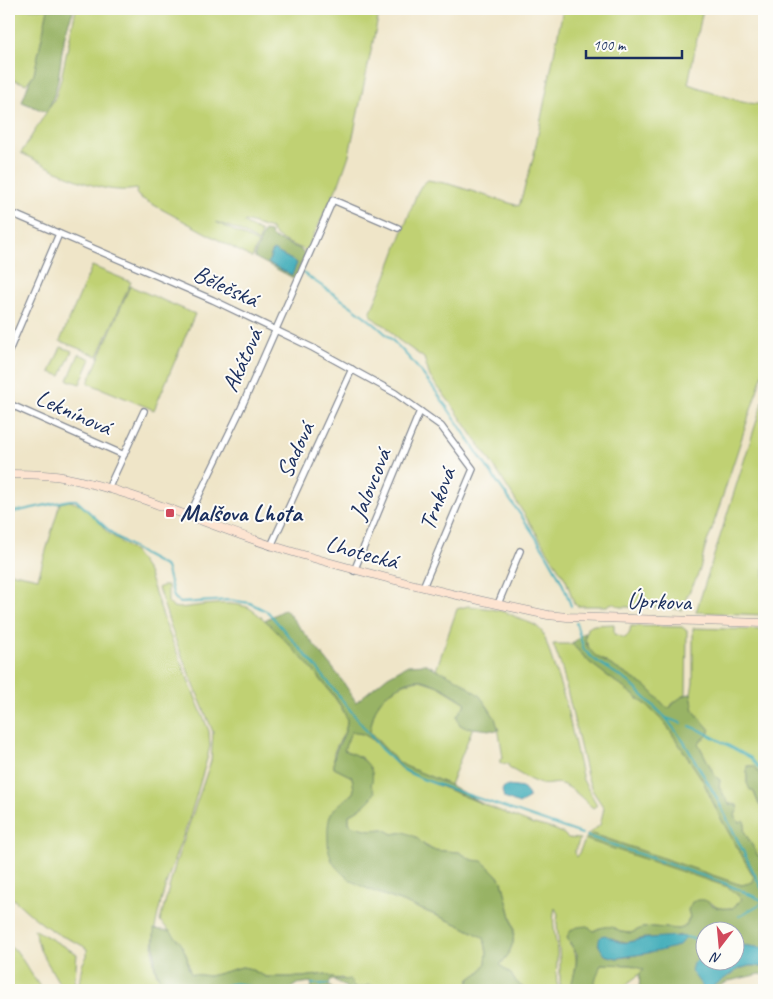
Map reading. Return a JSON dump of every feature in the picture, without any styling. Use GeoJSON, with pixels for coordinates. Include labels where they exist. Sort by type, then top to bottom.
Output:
{"type":"FeatureCollection","features":[{"type":"Feature","properties":{"kind":"street","name":"Akátová"},"geometry":{"type":"LineString","coordinates":[[189,516],[276,330],[333,200],[398,228]]}},
{"type":"Feature","properties":{"kind":"street","name":"Bělečská"},"geometry":{"type":"LineString","coordinates":[[9,212],[213,300],[276,330],[395,393],[420,411]]}},
{"type":"Feature","properties":{"kind":"street"},"geometry":{"type":"LineString","coordinates":[[9,350],[59,234]]}},
{"type":"Feature","properties":{"kind":"street","name":"Sadová"},"geometry":{"type":"LineString","coordinates":[[271,546],[352,369]]}},
{"type":"Feature","properties":{"kind":"street","name":"Leknínová"},"geometry":{"type":"LineString","coordinates":[[9,404],[124,455]]}},
{"type":"Feature","properties":{"kind":"street"},"geometry":{"type":"LineString","coordinates":[[108,489],[144,411]]}},
{"type":"Feature","properties":{"kind":"street","name":"Jalovcová"},"geometry":{"type":"LineString","coordinates":[[354,571],[420,411]]}},
{"type":"Feature","properties":{"kind":"street","name":"Trnková"},"geometry":{"type":"LineString","coordinates":[[420,411],[441,426],[472,470],[423,587]]}},
{"type":"Feature","properties":{"kind":"street","name":"Lhotecká"},"geometry":{"type":"LineString","coordinates":[[9,474],[60,477],[108,489],[271,546],[354,571],[553,616]]}},
{"type":"Feature","properties":{"kind":"street"},"geometry":{"type":"LineString","coordinates":[[498,604],[520,551]]}},
{"type":"Feature","properties":{"kind":"street","name":"Úprkova"},"geometry":{"type":"LineString","coordinates":[[553,616],[764,623]]}},
{"type":"Feature","properties":{"kind":"green space"},"geometry":{"type":"Polygon","coordinates":[[[9,9],[48,9],[34,74],[26,84],[9,78],[9,9]]]}},
{"type":"Feature","properties":{"kind":"green space"},"geometry":{"type":"Polygon","coordinates":[[[48,9],[74,9],[65,35],[57,84],[46,112],[22,102],[34,74],[48,9]]]}},
{"type":"Feature","properties":{"kind":"green space"},"geometry":{"type":"Polygon","coordinates":[[[76,9],[380,9],[349,155],[340,181],[306,251],[277,237],[271,229],[245,221],[244,223],[261,232],[259,242],[238,230],[216,222],[258,243],[252,258],[139,197],[136,193],[137,189],[107,189],[92,185],[63,174],[21,153],[55,98],[76,9]]]}},
{"type":"Feature","properties":{"kind":"green space"},"geometry":{"type":"Polygon","coordinates":[[[563,9],[703,9],[688,84],[742,102],[764,105],[764,370],[706,545],[699,572],[682,610],[662,607],[621,607],[612,603],[607,606],[577,606],[574,603],[566,580],[495,468],[452,405],[430,377],[424,358],[397,339],[386,326],[371,316],[371,311],[417,193],[428,180],[449,184],[519,206],[533,159],[563,9]]]}},
{"type":"Feature","properties":{"kind":"green space"},"geometry":{"type":"Polygon","coordinates":[[[264,231],[270,232],[272,237],[300,249],[305,255],[295,279],[254,257],[264,231]],[[273,250],[268,262],[292,275],[297,263],[273,250]]]}},
{"type":"Feature","properties":{"kind":"green space"},"geometry":{"type":"Polygon","coordinates":[[[92,266],[131,282],[98,356],[60,341],[92,266]]]}},
{"type":"Feature","properties":{"kind":"green space"},"geometry":{"type":"Polygon","coordinates":[[[130,286],[195,314],[154,410],[88,383],[130,286]]]}},
{"type":"Feature","properties":{"kind":"green space"},"geometry":{"type":"Polygon","coordinates":[[[61,347],[72,351],[61,376],[50,372],[61,347]]]}},
{"type":"Feature","properties":{"kind":"green space"},"geometry":{"type":"Polygon","coordinates":[[[79,354],[91,359],[80,384],[68,380],[79,354]]]}},
{"type":"Feature","properties":{"kind":"green space"},"geometry":{"type":"Polygon","coordinates":[[[764,398],[764,615],[696,612],[764,398]]]}},
{"type":"Feature","properties":{"kind":"green space"},"geometry":{"type":"Polygon","coordinates":[[[70,501],[81,505],[98,520],[106,531],[134,552],[148,572],[167,628],[209,731],[210,746],[207,759],[189,819],[165,887],[153,942],[153,958],[156,972],[170,990],[78,990],[82,965],[87,956],[87,949],[50,929],[9,895],[9,572],[38,578],[60,503],[70,501]]]}},
{"type":"Feature","properties":{"kind":"green space"},"geometry":{"type":"Polygon","coordinates":[[[168,586],[168,602],[173,607],[230,604],[247,607],[270,625],[320,678],[343,711],[347,721],[345,730],[334,753],[334,768],[352,777],[354,789],[353,793],[344,800],[332,861],[338,869],[354,881],[383,895],[454,923],[484,938],[487,952],[486,963],[480,972],[470,979],[466,990],[381,990],[370,985],[355,988],[342,978],[335,979],[326,974],[303,977],[266,977],[242,967],[210,976],[191,974],[187,957],[181,945],[160,921],[176,862],[211,761],[213,732],[175,639],[158,588],[168,586]]]}},
{"type":"Feature","properties":{"kind":"green space"},"geometry":{"type":"Polygon","coordinates":[[[468,606],[508,613],[535,625],[544,635],[565,700],[583,780],[597,805],[593,808],[566,786],[537,783],[509,768],[508,764],[500,763],[500,759],[503,758],[500,739],[491,711],[463,683],[436,670],[457,609],[468,606]]]}},
{"type":"Feature","properties":{"kind":"green space"},"geometry":{"type":"Polygon","coordinates":[[[285,609],[331,666],[356,702],[388,676],[408,665],[426,664],[459,680],[480,696],[495,718],[499,731],[464,727],[459,724],[457,716],[466,703],[440,687],[422,680],[404,683],[392,690],[377,706],[370,733],[396,760],[405,766],[450,785],[481,803],[408,773],[399,767],[370,738],[363,734],[351,732],[344,750],[366,762],[372,772],[371,785],[375,792],[367,803],[349,815],[349,823],[353,826],[370,830],[384,829],[393,834],[404,832],[416,837],[425,846],[433,850],[459,852],[472,860],[482,861],[494,872],[502,881],[514,929],[513,943],[508,955],[500,965],[526,990],[466,990],[470,979],[480,972],[486,963],[487,952],[484,938],[443,918],[358,884],[350,880],[335,865],[328,847],[330,817],[332,812],[353,793],[354,789],[352,777],[334,768],[335,755],[345,733],[347,721],[344,712],[325,685],[265,620],[285,609]]]}},
{"type":"Feature","properties":{"kind":"green space"},"geometry":{"type":"Polygon","coordinates":[[[614,624],[614,634],[625,638],[629,634],[631,626],[682,627],[687,631],[686,694],[672,704],[670,708],[666,707],[647,687],[596,656],[590,650],[585,639],[587,628],[594,625],[614,624]]]}},
{"type":"Feature","properties":{"kind":"green space"},"geometry":{"type":"Polygon","coordinates":[[[693,628],[764,630],[764,782],[754,766],[747,766],[747,783],[753,790],[759,805],[764,803],[764,859],[758,856],[744,831],[745,824],[738,822],[735,815],[738,809],[737,805],[729,804],[719,787],[720,780],[715,776],[698,743],[707,736],[710,730],[694,711],[691,694],[693,682],[693,628]]]}},
{"type":"Feature","properties":{"kind":"green space"},"geometry":{"type":"Polygon","coordinates":[[[585,632],[587,645],[596,656],[647,687],[666,707],[670,708],[685,695],[691,694],[694,711],[710,730],[707,736],[698,743],[715,776],[720,780],[719,787],[729,804],[736,805],[738,809],[735,815],[738,822],[744,821],[744,831],[758,856],[764,859],[764,948],[746,946],[746,922],[696,922],[696,961],[693,963],[696,972],[699,972],[710,988],[734,972],[746,972],[746,967],[750,966],[764,968],[764,975],[760,974],[729,981],[712,990],[639,990],[640,973],[644,970],[631,965],[601,964],[592,990],[570,990],[577,954],[567,938],[574,928],[587,926],[594,931],[604,927],[611,927],[620,932],[631,933],[642,928],[652,927],[680,929],[686,925],[690,917],[688,910],[692,902],[702,900],[716,907],[733,908],[742,899],[728,887],[587,840],[589,836],[593,834],[742,885],[753,882],[754,877],[720,817],[702,779],[665,723],[644,703],[589,662],[572,644],[585,632]],[[680,935],[667,938],[644,938],[628,942],[619,942],[613,938],[598,944],[605,955],[617,958],[678,946],[682,942],[680,935]]]}},
{"type":"Feature","properties":{"kind":"green space"},"geometry":{"type":"Polygon","coordinates":[[[553,644],[572,644],[589,662],[644,703],[665,723],[702,779],[720,817],[754,877],[753,882],[743,885],[738,884],[593,834],[589,836],[728,887],[742,899],[733,908],[719,908],[712,903],[688,910],[690,917],[686,925],[680,929],[652,927],[642,928],[631,933],[620,932],[616,928],[599,928],[569,943],[573,948],[576,960],[570,990],[560,989],[558,914],[555,908],[554,925],[559,990],[526,990],[500,965],[508,955],[513,943],[514,929],[502,881],[482,862],[472,860],[459,852],[433,850],[404,832],[393,834],[384,829],[370,830],[353,826],[349,823],[349,815],[361,808],[371,785],[367,764],[362,758],[344,750],[350,732],[363,734],[370,738],[399,767],[408,773],[534,825],[557,830],[568,838],[580,839],[574,853],[577,857],[588,834],[600,825],[604,808],[592,790],[587,776],[562,668],[553,644]]]}},
{"type":"Feature","properties":{"kind":"green space"},"geometry":{"type":"Polygon","coordinates":[[[420,680],[438,686],[466,703],[457,716],[459,724],[464,727],[473,727],[450,785],[405,766],[396,760],[370,732],[379,702],[392,690],[403,684],[420,680]]]}},
{"type":"Feature","properties":{"kind":"green space"},"geometry":{"type":"Polygon","coordinates":[[[747,766],[755,766],[764,782],[764,803],[760,806],[753,790],[750,790],[747,783],[747,766]]]}},
{"type":"Feature","properties":{"kind":"green space"},"geometry":{"type":"Polygon","coordinates":[[[34,929],[77,954],[74,990],[63,990],[40,950],[34,929]]]}},
{"type":"Feature","properties":{"kind":"green space"},"geometry":{"type":"Polygon","coordinates":[[[154,929],[170,931],[181,943],[191,974],[210,976],[242,967],[266,977],[303,977],[326,974],[335,979],[350,980],[354,988],[361,989],[370,985],[381,990],[350,990],[331,980],[328,985],[334,990],[304,990],[312,989],[311,982],[297,984],[288,990],[170,990],[159,978],[155,966],[154,929]]]}},
{"type":"Feature","properties":{"kind":"green space"},"geometry":{"type":"Polygon","coordinates":[[[9,947],[16,950],[42,990],[9,990],[9,947]]]}},
{"type":"Feature","properties":{"kind":"green space"},"geometry":{"type":"Polygon","coordinates":[[[601,964],[631,965],[645,970],[619,990],[573,990],[597,973],[601,964]]]}},
{"type":"Feature","properties":{"kind":"water"},"geometry":{"type":"Polygon","coordinates":[[[273,250],[297,263],[292,275],[268,263],[273,250]]]}},
{"type":"Feature","properties":{"kind":"water"},"geometry":{"type":"Polygon","coordinates":[[[504,787],[523,788],[529,795],[528,799],[519,804],[504,798],[502,790],[504,787]]]}},
{"type":"Feature","properties":{"kind":"water"},"geometry":{"type":"Polygon","coordinates":[[[605,935],[622,942],[658,937],[686,937],[678,946],[617,958],[605,955],[600,948],[601,936],[605,935]]]}},
{"type":"Feature","properties":{"kind":"water"},"geometry":{"type":"Polygon","coordinates":[[[746,946],[764,948],[764,968],[746,967],[746,946]]]}},
{"type":"Feature","properties":{"kind":"water"},"geometry":{"type":"Polygon","coordinates":[[[696,961],[696,972],[735,972],[705,990],[691,971],[693,963],[696,961]]]}},
{"type":"Feature","properties":{"kind":"waterway"},"geometry":{"type":"LineString","coordinates":[[303,273],[384,332],[421,372],[546,553],[565,589],[571,606]]}},
{"type":"Feature","properties":{"kind":"waterway"},"geometry":{"type":"LineString","coordinates":[[9,513],[76,500],[114,535],[166,567],[174,597],[180,603],[229,600],[250,603],[268,612],[317,668],[381,749],[404,770],[422,779],[582,834]]}},
{"type":"Feature","properties":{"kind":"waterway"},"geometry":{"type":"LineString","coordinates":[[576,623],[584,650],[595,660],[629,682],[666,718],[684,742],[715,795],[764,893]]}},
{"type":"Feature","properties":{"kind":"waterway"},"geometry":{"type":"LineString","coordinates":[[666,718],[681,723]]}},
{"type":"Feature","properties":{"kind":"waterway"},"geometry":{"type":"LineString","coordinates":[[690,726],[751,758],[764,774]]}},
{"type":"Feature","properties":{"kind":"waterway"},"geometry":{"type":"LineString","coordinates":[[587,836],[724,883],[764,901]]}},
{"type":"Feature","properties":{"kind":"waterway"},"geometry":{"type":"LineString","coordinates":[[739,916],[764,902]]}},
{"type":"Feature","properties":{"kind":"waterway"},"geometry":{"type":"LineString","coordinates":[[686,937],[696,940]]}},
{"type":"Feature","properties":{"kind":"waterway"},"geometry":{"type":"LineString","coordinates":[[214,990],[232,984],[247,985],[260,990]]}},
{"type":"Feature","properties":{"kind":"waterway"},"geometry":{"type":"LineString","coordinates":[[312,984],[329,984]]}},
{"type":"Feature","properties":{"kind":"place","name":"Malšova Lhota"},"geometry":{"type":"Point","coordinates":[170,513]}}]}
